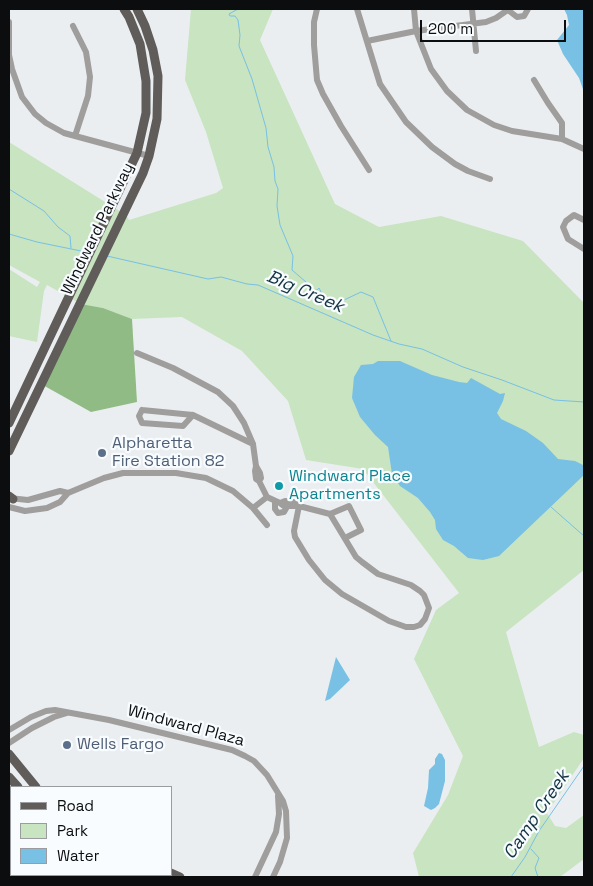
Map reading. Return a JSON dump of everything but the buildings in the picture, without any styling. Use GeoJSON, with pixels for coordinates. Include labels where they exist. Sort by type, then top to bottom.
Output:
{"type":"FeatureCollection","features":[{"type":"Feature","properties":{"kind":"main road","name":"Windward Parkway"},"geometry":{"type":"LineString","coordinates":[[9,423],[137,153],[146,113],[146,81],[140,44],[124,9]]}},
{"type":"Feature","properties":{"kind":"main road","name":"Windward Parkway"},"geometry":{"type":"LineString","coordinates":[[9,451],[143,173],[149,156],[157,119],[158,76],[153,50],[137,9]]}},
{"type":"Feature","properties":{"kind":"main road"},"geometry":{"type":"LineString","coordinates":[[9,754],[35,786]]}},
{"type":"Feature","properties":{"kind":"street"},"geometry":{"type":"LineString","coordinates":[[316,9],[314,22],[315,68],[320,87],[341,126],[369,170]]}},
{"type":"Feature","properties":{"kind":"street"},"geometry":{"type":"LineString","coordinates":[[357,9],[380,84],[406,122],[432,147],[455,164],[468,171],[490,178]]}},
{"type":"Feature","properties":{"kind":"street"},"geometry":{"type":"LineString","coordinates":[[414,9],[416,31],[425,57],[447,91],[467,110],[494,125],[512,132],[562,140],[584,149]]}},
{"type":"Feature","properties":{"kind":"street"},"geometry":{"type":"LineString","coordinates":[[472,9],[476,51]]}},
{"type":"Feature","properties":{"kind":"street"},"geometry":{"type":"LineString","coordinates":[[366,41],[416,31],[474,24],[496,18],[509,10],[517,17],[524,16],[528,9]]}},
{"type":"Feature","properties":{"kind":"street"},"geometry":{"type":"LineString","coordinates":[[9,22],[10,62],[22,97],[35,114],[64,133],[149,156]]}},
{"type":"Feature","properties":{"kind":"street"},"geometry":{"type":"LineString","coordinates":[[73,26],[86,52],[90,77],[88,96],[75,136]]}},
{"type":"Feature","properties":{"kind":"street"},"geometry":{"type":"LineString","coordinates":[[534,80],[562,123],[562,140]]}},
{"type":"Feature","properties":{"kind":"street"},"geometry":{"type":"LineString","coordinates":[[584,220],[574,215],[566,221],[563,227],[568,240],[584,249]]}},
{"type":"Feature","properties":{"kind":"street"},"geometry":{"type":"LineString","coordinates":[[137,354],[173,368],[218,392],[233,406],[244,423],[252,444],[258,474],[256,479],[259,481],[267,497],[277,502],[330,514],[349,506],[361,530],[345,538]]}},
{"type":"Feature","properties":{"kind":"street"},"geometry":{"type":"LineString","coordinates":[[193,415],[183,426],[142,423],[139,416],[142,410],[193,415],[252,444]]}},
{"type":"Feature","properties":{"kind":"street"},"geometry":{"type":"LineString","coordinates":[[10,500],[25,511],[38,510],[60,502],[68,493],[104,478],[123,474],[155,472],[185,474],[206,478],[222,484],[253,508],[267,525]]}},
{"type":"Feature","properties":{"kind":"street"},"geometry":{"type":"LineString","coordinates":[[10,500],[28,500],[60,491],[68,493]]}},
{"type":"Feature","properties":{"kind":"street"},"geometry":{"type":"LineString","coordinates":[[253,508],[267,497]]}},
{"type":"Feature","properties":{"kind":"street"},"geometry":{"type":"LineString","coordinates":[[277,502],[275,509],[278,513],[282,514],[288,504]]}},
{"type":"Feature","properties":{"kind":"street"},"geometry":{"type":"LineString","coordinates":[[299,506],[294,531],[295,537],[315,569],[325,580],[342,594],[389,621],[406,627],[420,625],[425,619],[429,608],[424,595],[411,585],[372,570],[356,557],[330,514]]}},
{"type":"Feature","properties":{"kind":"street","name":"Windward Plaza"},"geometry":{"type":"LineString","coordinates":[[9,730],[31,717],[46,711],[72,712],[232,750],[254,762],[267,776],[283,801],[286,811],[287,833],[280,862],[272,877]]}},
{"type":"Feature","properties":{"kind":"street"},"geometry":{"type":"LineString","coordinates":[[9,743],[54,717],[72,712]]}},
{"type":"Feature","properties":{"kind":"street"},"geometry":{"type":"LineString","coordinates":[[255,877],[276,832],[279,814],[277,792]]}},
{"type":"Feature","properties":{"kind":"green space"},"geometry":{"type":"Polygon","coordinates":[[[191,9],[273,9],[260,40],[335,204],[379,227],[441,216],[523,241],[584,303],[584,570],[506,632],[539,747],[574,732],[584,735],[584,758],[547,813],[555,826],[566,828],[584,815],[584,859],[560,877],[419,877],[413,853],[448,795],[463,756],[414,659],[436,610],[459,593],[363,469],[306,460],[288,401],[242,351],[182,317],[132,319],[103,308],[81,304],[47,285],[44,291],[37,342],[9,336],[9,269],[37,287],[40,282],[9,265],[9,142],[126,215],[129,220],[216,193],[223,188],[206,132],[185,80],[191,9]]]}},
{"type":"Feature","properties":{"kind":"green space"},"geometry":{"type":"Polygon","coordinates":[[[81,304],[103,308],[132,319],[137,402],[91,412],[41,384],[81,304]]]}},
{"type":"Feature","properties":{"kind":"water"},"geometry":{"type":"Polygon","coordinates":[[[564,9],[584,9],[584,92],[579,78],[563,54],[557,40],[569,25],[564,9]]]}},
{"type":"Feature","properties":{"kind":"water"},"geometry":{"type":"Polygon","coordinates":[[[378,361],[400,361],[432,375],[459,382],[467,383],[471,378],[500,394],[505,393],[497,413],[501,419],[526,431],[543,443],[558,459],[575,461],[583,465],[584,475],[499,556],[483,560],[468,558],[454,546],[443,540],[436,529],[435,520],[430,512],[418,498],[400,486],[392,474],[388,447],[360,417],[352,398],[354,377],[361,365],[373,364],[378,361]]]}},
{"type":"Feature","properties":{"kind":"water"},"geometry":{"type":"Polygon","coordinates":[[[336,657],[350,680],[330,699],[325,701],[336,657]]]}},
{"type":"Feature","properties":{"kind":"water"},"geometry":{"type":"Polygon","coordinates":[[[439,753],[442,754],[445,760],[445,781],[439,804],[431,810],[424,806],[429,770],[435,764],[435,759],[439,753]]]}},
{"type":"Feature","properties":{"kind":"waterway"},"geometry":{"type":"LineString","coordinates":[[238,9],[229,14],[230,16],[235,16],[238,20],[239,46],[252,79],[266,128],[268,147],[278,189],[277,206],[280,225],[293,256],[292,270],[306,282],[310,289],[317,290],[319,288],[323,296],[332,302],[344,300],[361,292],[373,297],[391,341]]}},
{"type":"Feature","properties":{"kind":"waterway"},"geometry":{"type":"LineString","coordinates":[[9,189],[44,211],[58,227],[70,236],[71,248]]}},
{"type":"Feature","properties":{"kind":"waterway","name":"Big Creek"},"geometry":{"type":"LineString","coordinates":[[9,234],[86,252]]}},
{"type":"Feature","properties":{"kind":"waterway","name":"Big Creek"},"geometry":{"type":"LineString","coordinates":[[107,256],[208,279],[221,277],[258,285],[373,335],[399,344],[422,349],[463,367],[554,400],[584,402]]}},
{"type":"Feature","properties":{"kind":"waterway"},"geometry":{"type":"LineString","coordinates":[[551,507],[584,536]]}},
{"type":"Feature","properties":{"kind":"waterway","name":"Camp Creek"},"geometry":{"type":"LineString","coordinates":[[511,877],[525,857],[539,831],[584,766]]}},
{"type":"Feature","properties":{"kind":"waterway"},"geometry":{"type":"LineString","coordinates":[[531,849],[539,858],[535,868],[538,877]]}},
{"type":"Feature","properties":{"kind":"place","name":"Alpharetta Fire Station 82"},"geometry":{"type":"Point","coordinates":[102,453]}},
{"type":"Feature","properties":{"kind":"place","name":"Windward Place Apartments"},"geometry":{"type":"Point","coordinates":[279,486]}},
{"type":"Feature","properties":{"kind":"place","name":"Wells Fargo"},"geometry":{"type":"Point","coordinates":[67,745]}}]}
